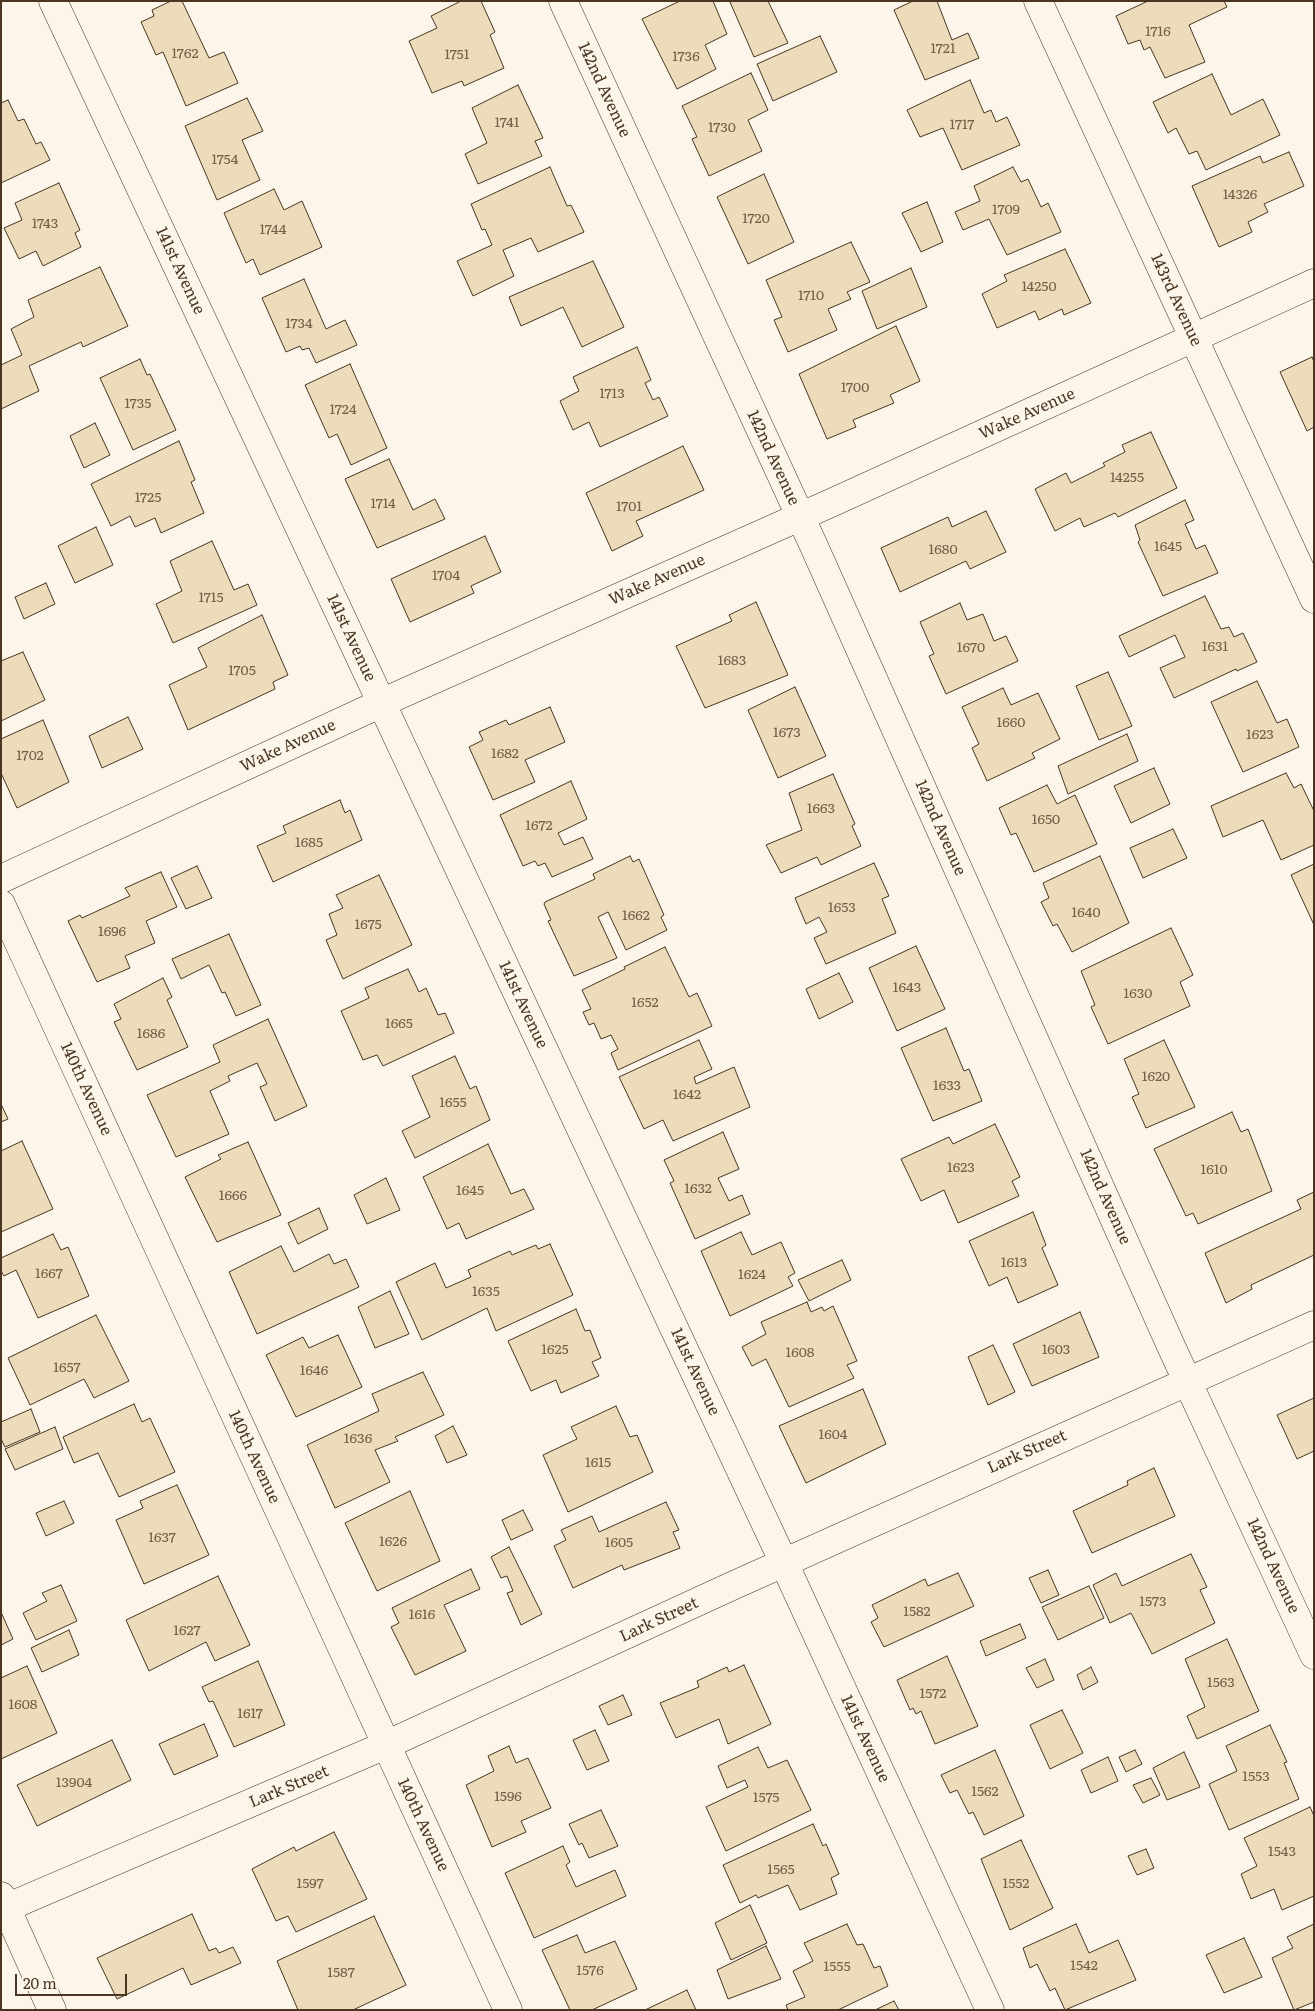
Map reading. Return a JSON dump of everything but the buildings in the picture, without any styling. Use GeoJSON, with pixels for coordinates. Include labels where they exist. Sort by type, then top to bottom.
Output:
{"type":"FeatureCollection","features":[{"type":"Feature","properties":{"kind":"street","name":"141st Avenue"},"geometry":{"type":"LineString","coordinates":[[53,1],[784,1563],[990,2010]]}},
{"type":"Feature","properties":{"kind":"street","name":"142nd Avenue"},"geometry":{"type":"LineString","coordinates":[[563,1],[800,516],[1187,1380],[1314,1655]]}},
{"type":"Feature","properties":{"kind":"street","name":"143rd Avenue"},"geometry":{"type":"LineString","coordinates":[[1038,1],[1314,599]]}},
{"type":"Feature","properties":{"kind":"street","name":"Wake Avenue"},"geometry":{"type":"LineString","coordinates":[[1,879],[382,703],[1314,284]]}},
{"type":"Feature","properties":{"kind":"street","name":"140th Avenue"},"geometry":{"type":"LineString","coordinates":[[1,904],[508,2010]]}},
{"type":"Feature","properties":{"kind":"street","name":"Lark Street"},"geometry":{"type":"LineString","coordinates":[[3,1905],[386,1745],[1187,1380],[1314,1325]]}},
{"type":"Feature","properties":{"kind":"street"},"geometry":{"type":"LineString","coordinates":[[3,1905],[52,2010]]}}]}
